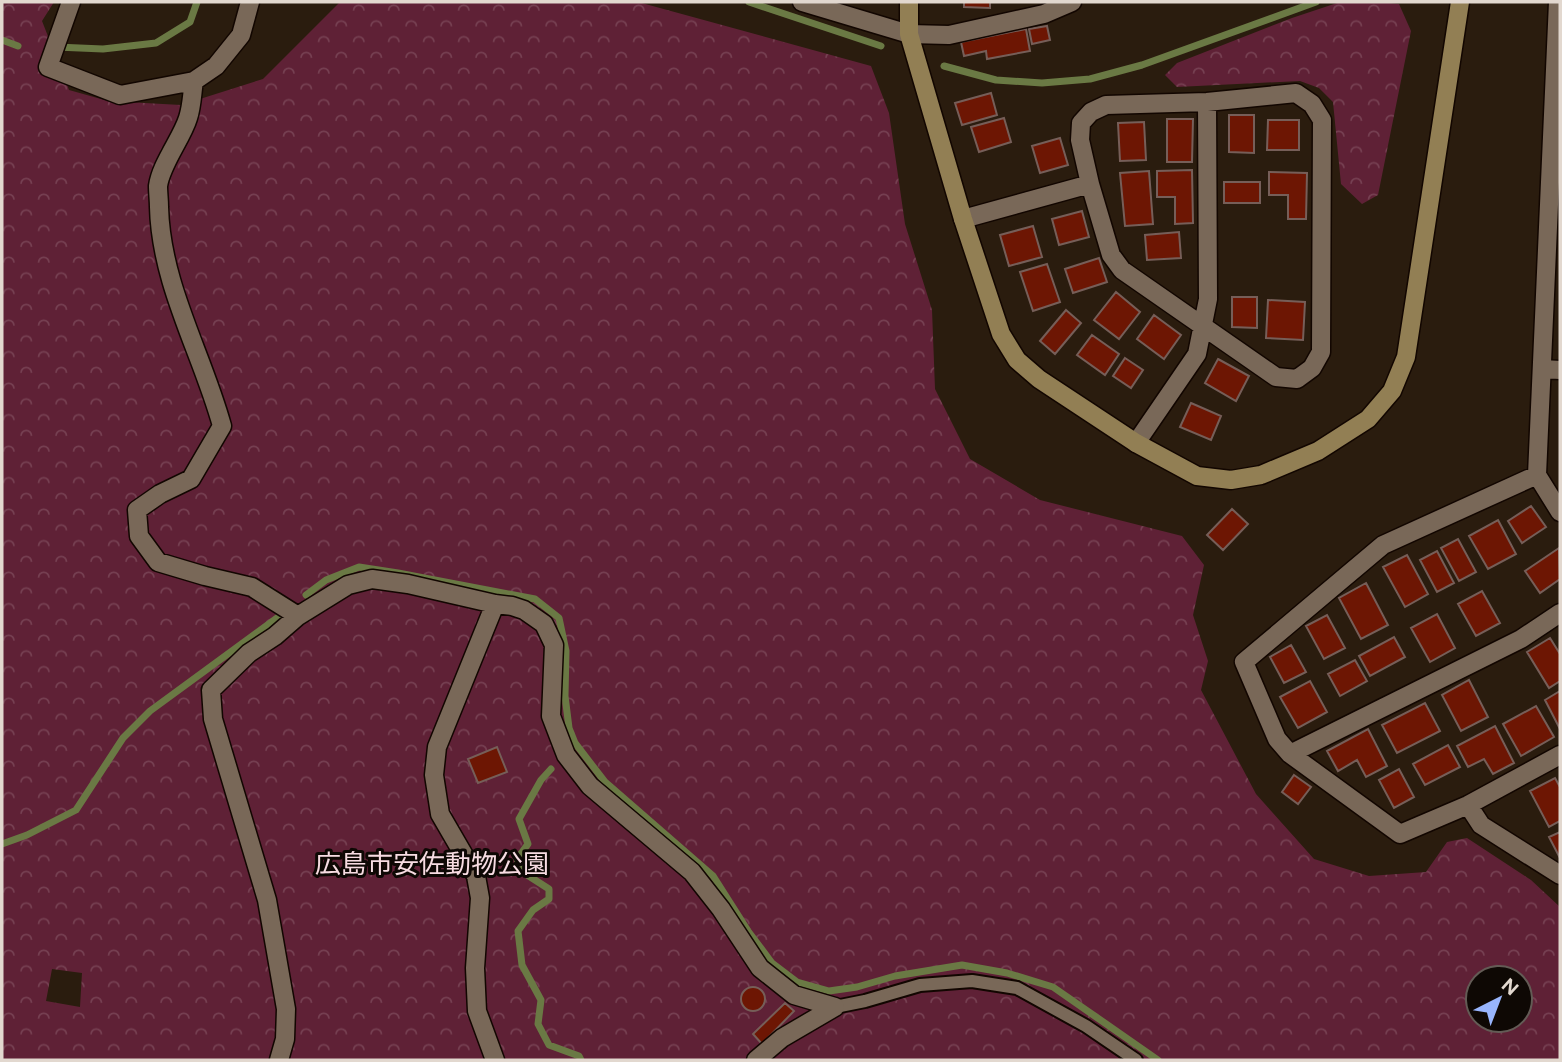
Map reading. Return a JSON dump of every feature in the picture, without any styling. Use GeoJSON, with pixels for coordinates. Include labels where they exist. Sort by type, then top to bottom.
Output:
{"type":"FeatureCollection","features":[{"type":"Feature","properties":{"kind":"street"},"geometry":{"type":"LineString","coordinates":[[71,2],[48,67],[120,95],[194,81],[216,66],[240,35],[250,2]]}},
{"type":"Feature","properties":{"kind":"street"},"geometry":{"type":"LineString","coordinates":[[802,2],[909,34],[948,35],[1044,14],[1072,2]]}},
{"type":"Feature","properties":{"kind":"street"},"geometry":{"type":"LineString","coordinates":[[909,2],[909,34],[963,219],[1001,334],[1017,360],[1039,379],[1136,443],[1197,476],[1231,481],[1261,475],[1318,452],[1368,419],[1392,391],[1406,357],[1460,2]]}},
{"type":"Feature","properties":{"kind":"street"},"geometry":{"type":"LineString","coordinates":[[1558,2],[1554,238],[1542,369],[1537,475],[1560,512]]}},
{"type":"Feature","properties":{"kind":"street"},"geometry":{"type":"LineString","coordinates":[[194,81],[188,118],[158,184],[160,226],[174,287],[188,332],[213,393],[222,426],[191,479],[160,494],[137,510],[139,536],[158,562],[252,587],[298,616]]}},
{"type":"Feature","properties":{"kind":"street"},"geometry":{"type":"LineString","coordinates":[[1296,93],[1312,104],[1322,120],[1321,352],[1312,368],[1297,379],[1276,377],[1122,270],[1111,255],[1080,140],[1081,123],[1091,112],[1106,105],[1207,102],[1296,93]]}},
{"type":"Feature","properties":{"kind":"street"},"geometry":{"type":"LineString","coordinates":[[1136,443],[1197,354],[1203,326],[1208,299],[1207,102]]}},
{"type":"Feature","properties":{"kind":"street"},"geometry":{"type":"LineString","coordinates":[[963,219],[1090,184]]}},
{"type":"Feature","properties":{"kind":"street"},"geometry":{"type":"LineString","coordinates":[[1542,369],[1560,370]]}},
{"type":"Feature","properties":{"kind":"street"},"geometry":{"type":"LineString","coordinates":[[1537,475],[1383,545],[1244,662],[1277,739],[1290,754],[1400,834],[1468,805],[1560,755]]}},
{"type":"Feature","properties":{"kind":"street"},"geometry":{"type":"LineString","coordinates":[[279,1060],[285,1039],[286,1009],[267,900],[213,719],[211,690],[249,653],[275,636],[298,616],[348,585],[372,579],[512,606],[524,610],[544,624],[554,645],[551,716],[566,755],[590,786],[692,873],[760,968],[794,995],[835,1007]]}},
{"type":"Feature","properties":{"kind":"street"},"geometry":{"type":"LineString","coordinates":[[495,604],[437,747],[434,775],[440,814],[476,876],[480,898],[475,968],[477,1011],[495,1060]]}},
{"type":"Feature","properties":{"kind":"street"},"geometry":{"type":"LineString","coordinates":[[1290,754],[1521,639],[1560,613]]}},
{"type":"Feature","properties":{"kind":"street"},"geometry":{"type":"LineString","coordinates":[[1468,805],[1481,825],[1560,875]]}},
{"type":"Feature","properties":{"kind":"street"},"geometry":{"type":"LineString","coordinates":[[755,1060],[782,1038],[835,1007]]}},
{"type":"Feature","properties":{"kind":"lane"},"geometry":{"type":"LineString","coordinates":[[835,1007],[920,985],[972,981],[1017,988],[1086,1026],[1136,1060]]}},
{"type":"Feature","properties":{"kind":"green space","name":"広島市安佐動物公園"},"geometry":{"type":"Polygon","coordinates":[[[2,2],[54,2],[42,21],[69,90],[108,101],[181,105],[263,79],[340,2],[638,2],[871,66],[889,113],[905,224],[932,310],[935,389],[970,459],[1040,500],[1182,536],[1204,565],[1193,615],[1208,661],[1201,690],[1256,794],[1314,859],[1369,876],[1426,872],[1447,842],[1467,838],[1531,880],[1560,907],[1560,1060],[2,1060],[2,2]],[[52,969],[46,1001],[80,1007],[82,973],[52,969]]]}},
{"type":"Feature","properties":{"kind":"green space"},"geometry":{"type":"Polygon","coordinates":[[[1340,2],[1399,4],[1411,31],[1378,195],[1362,204],[1341,184],[1333,102],[1319,88],[1300,81],[1177,87],[1165,75],[1177,63],[1340,2]]]}},
{"type":"Feature","properties":{"kind":"building"},"geometry":{"type":"Polygon","coordinates":[[[964,2],[990,2],[990,8],[964,7],[964,2]]]}},
{"type":"Feature","properties":{"kind":"building"},"geometry":{"type":"Polygon","coordinates":[[[1047,26],[1050,40],[1032,44],[1029,29],[1047,26]]]}},
{"type":"Feature","properties":{"kind":"building"},"geometry":{"type":"Polygon","coordinates":[[[1026,29],[1030,51],[987,59],[986,51],[964,56],[961,42],[1026,29]]]}},
{"type":"Feature","properties":{"kind":"building"},"geometry":{"type":"Polygon","coordinates":[[[991,93],[997,115],[962,125],[955,103],[991,93]]]}},
{"type":"Feature","properties":{"kind":"building"},"geometry":{"type":"Polygon","coordinates":[[[1229,115],[1254,115],[1254,153],[1229,152],[1229,115]]]}},
{"type":"Feature","properties":{"kind":"building"},"geometry":{"type":"Polygon","coordinates":[[[1004,118],[1011,142],[979,152],[971,127],[1004,118]]]}},
{"type":"Feature","properties":{"kind":"building"},"geometry":{"type":"Polygon","coordinates":[[[1167,119],[1193,119],[1192,162],[1167,162],[1167,119]]]}},
{"type":"Feature","properties":{"kind":"building"},"geometry":{"type":"Polygon","coordinates":[[[1268,120],[1299,120],[1299,150],[1267,150],[1268,120]]]}},
{"type":"Feature","properties":{"kind":"building"},"geometry":{"type":"Polygon","coordinates":[[[1144,122],[1146,160],[1120,161],[1118,123],[1144,122]]]}},
{"type":"Feature","properties":{"kind":"building"},"geometry":{"type":"Polygon","coordinates":[[[1060,138],[1068,165],[1040,173],[1032,146],[1060,138]]]}},
{"type":"Feature","properties":{"kind":"building"},"geometry":{"type":"Polygon","coordinates":[[[1192,170],[1193,223],[1175,224],[1175,197],[1157,197],[1157,171],[1192,170]]]}},
{"type":"Feature","properties":{"kind":"building"},"geometry":{"type":"Polygon","coordinates":[[[1149,171],[1153,224],[1125,226],[1120,173],[1149,171]]]}},
{"type":"Feature","properties":{"kind":"building"},"geometry":{"type":"Polygon","coordinates":[[[1269,172],[1307,173],[1306,219],[1288,219],[1288,195],[1269,195],[1269,172]]]}},
{"type":"Feature","properties":{"kind":"building"},"geometry":{"type":"Polygon","coordinates":[[[1224,182],[1260,182],[1260,203],[1224,203],[1224,182]]]}},
{"type":"Feature","properties":{"kind":"building"},"geometry":{"type":"Polygon","coordinates":[[[1082,211],[1089,237],[1059,245],[1052,219],[1082,211]]]}},
{"type":"Feature","properties":{"kind":"building"},"geometry":{"type":"Polygon","coordinates":[[[1033,226],[1042,257],[1009,266],[1000,235],[1033,226]]]}},
{"type":"Feature","properties":{"kind":"building"},"geometry":{"type":"Polygon","coordinates":[[[1179,232],[1181,258],[1147,260],[1145,235],[1179,232]]]}},
{"type":"Feature","properties":{"kind":"building"},"geometry":{"type":"Polygon","coordinates":[[[1099,258],[1107,282],[1073,293],[1065,269],[1099,258]]]}},
{"type":"Feature","properties":{"kind":"building"},"geometry":{"type":"Polygon","coordinates":[[[1047,264],[1060,302],[1033,311],[1020,272],[1047,264]]]}},
{"type":"Feature","properties":{"kind":"building"},"geometry":{"type":"Polygon","coordinates":[[[1116,292],[1140,312],[1119,339],[1094,320],[1116,292]]]}},
{"type":"Feature","properties":{"kind":"building"},"geometry":{"type":"Polygon","coordinates":[[[1232,297],[1257,297],[1257,328],[1232,327],[1232,297]]]}},
{"type":"Feature","properties":{"kind":"building"},"geometry":{"type":"Polygon","coordinates":[[[1268,300],[1305,302],[1303,340],[1266,338],[1268,300]]]}},
{"type":"Feature","properties":{"kind":"building"},"geometry":{"type":"Polygon","coordinates":[[[1066,310],[1081,323],[1055,354],[1040,341],[1066,310]]]}},
{"type":"Feature","properties":{"kind":"building"},"geometry":{"type":"Polygon","coordinates":[[[1154,315],[1181,335],[1164,359],[1137,339],[1154,315]]]}},
{"type":"Feature","properties":{"kind":"building"},"geometry":{"type":"Polygon","coordinates":[[[1092,335],[1119,354],[1105,375],[1077,355],[1092,335]]]}},
{"type":"Feature","properties":{"kind":"building"},"geometry":{"type":"Polygon","coordinates":[[[1125,358],[1143,370],[1131,388],[1113,376],[1125,358]]]}},
{"type":"Feature","properties":{"kind":"building"},"geometry":{"type":"Polygon","coordinates":[[[1218,359],[1249,376],[1236,401],[1205,383],[1218,359]]]}},
{"type":"Feature","properties":{"kind":"building"},"geometry":{"type":"Polygon","coordinates":[[[1191,403],[1221,416],[1211,440],[1180,427],[1191,403]]]}},
{"type":"Feature","properties":{"kind":"building"},"geometry":{"type":"Polygon","coordinates":[[[1531,506],[1546,527],[1522,543],[1508,521],[1531,506]]]}},
{"type":"Feature","properties":{"kind":"building"},"geometry":{"type":"Polygon","coordinates":[[[1232,509],[1248,524],[1223,550],[1207,535],[1232,509]]]}},
{"type":"Feature","properties":{"kind":"building"},"geometry":{"type":"Polygon","coordinates":[[[1498,520],[1516,554],[1488,569],[1469,536],[1498,520]]]}},
{"type":"Feature","properties":{"kind":"building"},"geometry":{"type":"Polygon","coordinates":[[[1458,539],[1476,572],[1459,581],[1441,548],[1458,539]]]}},
{"type":"Feature","properties":{"kind":"building"},"geometry":{"type":"Polygon","coordinates":[[[1559,548],[1560,579],[1540,593],[1525,571],[1559,548]]]}},
{"type":"Feature","properties":{"kind":"building"},"geometry":{"type":"Polygon","coordinates":[[[1437,551],[1454,583],[1437,592],[1420,560],[1437,551]]]}},
{"type":"Feature","properties":{"kind":"building"},"geometry":{"type":"Polygon","coordinates":[[[1407,555],[1428,594],[1405,607],[1383,567],[1407,555]]]}},
{"type":"Feature","properties":{"kind":"building"},"geometry":{"type":"Polygon","coordinates":[[[1366,583],[1388,625],[1361,639],[1339,598],[1366,583]]]}},
{"type":"Feature","properties":{"kind":"building"},"geometry":{"type":"Polygon","coordinates":[[[1482,591],[1500,623],[1476,636],[1458,604],[1482,591]]]}},
{"type":"Feature","properties":{"kind":"building"},"geometry":{"type":"Polygon","coordinates":[[[1437,614],[1455,648],[1430,662],[1411,628],[1437,614]]]}},
{"type":"Feature","properties":{"kind":"building"},"geometry":{"type":"Polygon","coordinates":[[[1327,615],[1345,648],[1324,659],[1306,626],[1327,615]]]}},
{"type":"Feature","properties":{"kind":"building"},"geometry":{"type":"Polygon","coordinates":[[[1394,637],[1405,657],[1370,676],[1359,656],[1394,637]]]}},
{"type":"Feature","properties":{"kind":"building"},"geometry":{"type":"Polygon","coordinates":[[[1550,638],[1560,654],[1560,681],[1549,688],[1527,652],[1550,638]]]}},
{"type":"Feature","properties":{"kind":"building"},"geometry":{"type":"Polygon","coordinates":[[[1291,645],[1306,672],[1284,683],[1270,657],[1291,645]]]}},
{"type":"Feature","properties":{"kind":"building"},"geometry":{"type":"Polygon","coordinates":[[[1355,660],[1367,681],[1340,696],[1328,674],[1355,660]]]}},
{"type":"Feature","properties":{"kind":"building"},"geometry":{"type":"Polygon","coordinates":[[[1469,680],[1488,717],[1461,731],[1442,695],[1469,680]]]}},
{"type":"Feature","properties":{"kind":"building"},"geometry":{"type":"Polygon","coordinates":[[[1310,681],[1327,712],[1298,728],[1280,697],[1310,681]]]}},
{"type":"Feature","properties":{"kind":"building"},"geometry":{"type":"Polygon","coordinates":[[[1560,691],[1560,729],[1545,700],[1560,691]]]}},
{"type":"Feature","properties":{"kind":"building"},"geometry":{"type":"Polygon","coordinates":[[[1425,703],[1440,731],[1397,753],[1382,725],[1425,703]]]}},
{"type":"Feature","properties":{"kind":"building"},"geometry":{"type":"Polygon","coordinates":[[[1536,706],[1554,737],[1521,756],[1503,724],[1536,706]]]}},
{"type":"Feature","properties":{"kind":"building"},"geometry":{"type":"Polygon","coordinates":[[[1495,726],[1514,763],[1493,774],[1484,759],[1468,767],[1457,746],[1495,726]]]}},
{"type":"Feature","properties":{"kind":"building"},"geometry":{"type":"Polygon","coordinates":[[[1368,729],[1387,766],[1366,777],[1357,760],[1338,771],[1327,751],[1368,729]]]}},
{"type":"Feature","properties":{"kind":"building"},"geometry":{"type":"Polygon","coordinates":[[[1448,745],[1460,767],[1425,785],[1413,764],[1448,745]]]}},
{"type":"Feature","properties":{"kind":"building"},"geometry":{"type":"Polygon","coordinates":[[[497,747],[507,772],[478,783],[468,759],[497,747]]]}},
{"type":"Feature","properties":{"kind":"building"},"geometry":{"type":"Polygon","coordinates":[[[1399,769],[1414,797],[1394,808],[1379,780],[1399,769]]]}},
{"type":"Feature","properties":{"kind":"building"},"geometry":{"type":"Polygon","coordinates":[[[1294,775],[1311,787],[1298,804],[1282,792],[1294,775]]]}},
{"type":"Feature","properties":{"kind":"building"},"geometry":{"type":"Polygon","coordinates":[[[1555,778],[1560,787],[1560,821],[1549,827],[1530,791],[1555,778]]]}},
{"type":"Feature","properties":{"kind":"building"},"geometry":{"type":"Polygon","coordinates":[[[1560,832],[1560,858],[1549,837],[1560,832]]]}},
{"type":"Feature","properties":{"kind":"building"},"geometry":{"type":"Polygon","coordinates":[[[748,987],[758,987],[765,994],[765,1004],[758,1011],[748,1011],[741,1004],[741,994],[748,987]]]}},
{"type":"Feature","properties":{"kind":"building"},"geometry":{"type":"Polygon","coordinates":[[[785,1003],[794,1011],[762,1044],[753,1034],[785,1003]]]}},
{"type":"Feature","properties":{"kind":"waterway"},"geometry":{"type":"LineString","coordinates":[[56,47],[103,49],[156,43],[190,22],[197,2]]}},
{"type":"Feature","properties":{"kind":"waterway"},"geometry":{"type":"LineString","coordinates":[[749,2],[881,46]]}},
{"type":"Feature","properties":{"kind":"waterway"},"geometry":{"type":"LineString","coordinates":[[944,66],[996,80],[1042,83],[1090,79],[1142,65],[1316,2]]}},
{"type":"Feature","properties":{"kind":"waterway"},"geometry":{"type":"LineString","coordinates":[[2,40],[18,46]]}},
{"type":"Feature","properties":{"kind":"waterway"},"geometry":{"type":"LineString","coordinates":[[306,595],[326,580],[359,567],[535,599],[559,618],[566,651],[565,696],[569,728],[575,743],[605,782],[713,876],[772,963],[797,982],[829,991],[962,965],[1007,973],[1053,987],[1158,1060]]}},
{"type":"Feature","properties":{"kind":"waterway"},"geometry":{"type":"LineString","coordinates":[[2,844],[27,835],[76,810],[123,738],[150,711],[281,615]]}},
{"type":"Feature","properties":{"kind":"waterway"},"geometry":{"type":"LineString","coordinates":[[551,769],[541,780],[519,819],[528,844],[517,859],[521,871],[549,889],[549,899],[533,910],[518,931],[522,965],[541,1000],[538,1024],[549,1045],[579,1056],[581,1060]]}}]}
